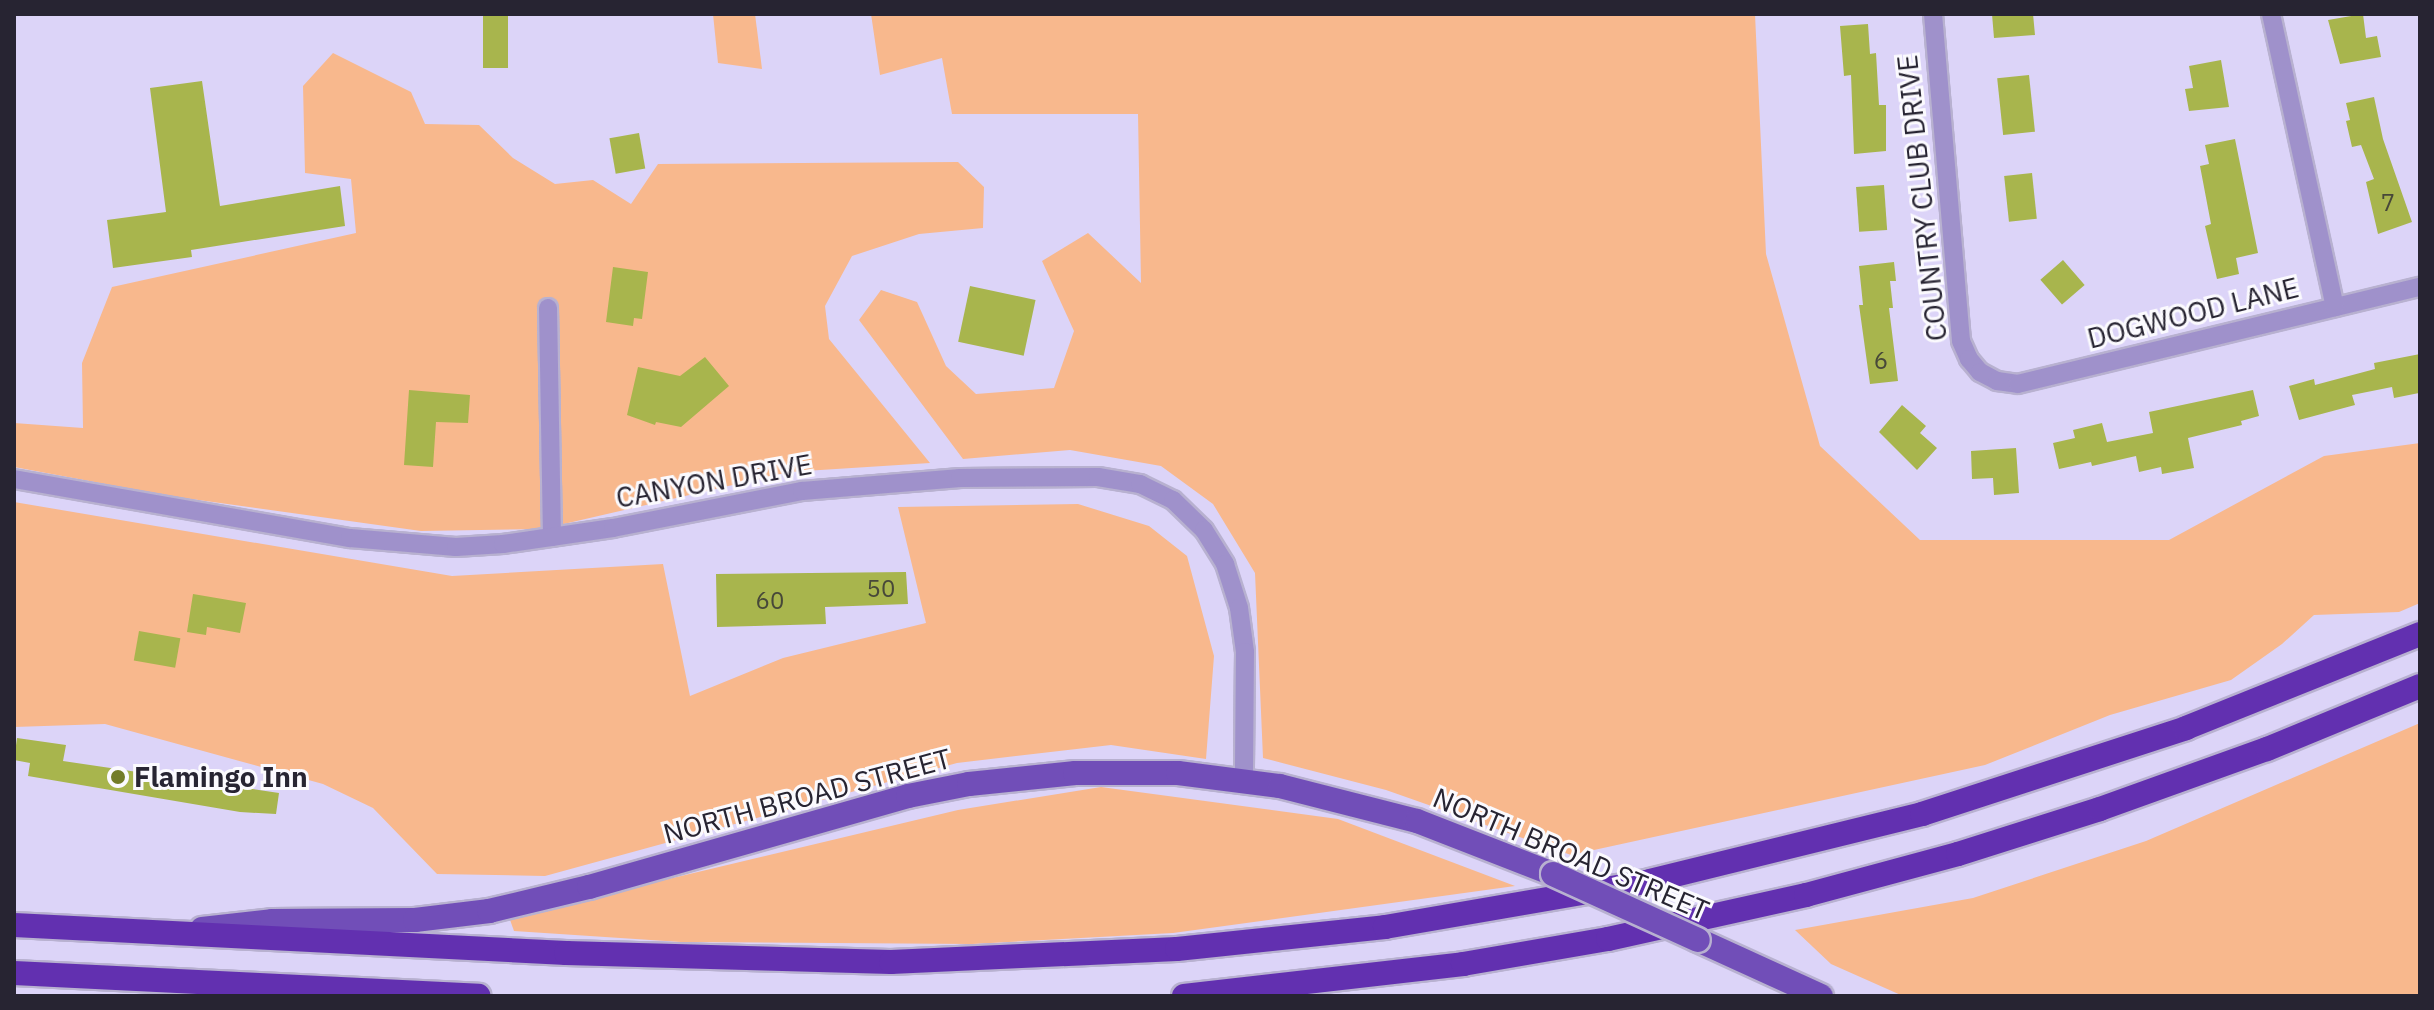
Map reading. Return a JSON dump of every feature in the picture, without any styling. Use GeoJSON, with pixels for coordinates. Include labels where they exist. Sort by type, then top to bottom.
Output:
{"type":"FeatureCollection","features":[{"type":"Feature","properties":{"kind":"highway"},"geometry":{"type":"LineString","coordinates":[[173,934],[713,959],[891,962],[1177,949],[1385,927],[1650,881],[1908,818],[2186,728],[2420,634]]}},
{"type":"Feature","properties":{"kind":"highway"},"geometry":{"type":"LineString","coordinates":[[1184,996],[1326,982],[1506,957],[1608,939],[1806,895],[1958,854],[2137,797],[2420,686]]}},
{"type":"Feature","properties":{"kind":"highway","name":"NORTH BROAD STREET"},"geometry":{"type":"LineString","coordinates":[[14,925],[173,934]]}},
{"type":"Feature","properties":{"kind":"highway"},"geometry":{"type":"LineString","coordinates":[[14,973],[478,996]]}},
{"type":"Feature","properties":{"kind":"main road","name":"NORTH BROAD STREET"},"geometry":{"type":"LineString","coordinates":[[173,934],[249,922],[415,920],[489,911],[589,887],[875,804],[985,782],[1105,772],[1244,779],[1417,821],[1553,874],[1821,996]]}},
{"type":"Feature","properties":{"kind":"street","name":"COUNTRY CLUB DRIVE"},"geometry":{"type":"LineString","coordinates":[[1933,14],[1961,341],[1969,359],[1980,372]]}},
{"type":"Feature","properties":{"kind":"street"},"geometry":{"type":"LineString","coordinates":[[2271,14],[2335,307]]}},
{"type":"Feature","properties":{"kind":"street","name":"DOGWOOD LANE"},"geometry":{"type":"LineString","coordinates":[[1980,372],[1997,381],[2018,384],[2420,287]]}},
{"type":"Feature","properties":{"kind":"street"},"geometry":{"type":"LineString","coordinates":[[548,308],[552,537]]}},
{"type":"Feature","properties":{"kind":"street","name":"CANYON DRIVE"},"geometry":{"type":"LineString","coordinates":[[14,479],[164,508],[404,544],[456,547],[552,537],[802,491],[960,478],[1098,477],[1140,484],[1173,500],[1204,530],[1225,564],[1239,608],[1245,652],[1244,779]]}},
{"type":"Feature","properties":{"kind":"shaded area"},"geometry":{"type":"Polygon","coordinates":[[[713,14],[755,14],[762,69],[718,63],[713,14]]]}},
{"type":"Feature","properties":{"kind":"shaded area"},"geometry":{"type":"Polygon","coordinates":[[[871,14],[1755,14],[1766,254],[1820,446],[1920,540],[2169,540],[2324,456],[2420,443],[2420,603],[2399,612],[2314,615],[2282,644],[2231,680],[2110,715],[1985,765],[1571,855],[1386,790],[1263,758],[1255,573],[1213,504],[1161,466],[1070,450],[963,459],[859,320],[881,290],[917,302],[946,366],[976,394],[1054,388],[1074,331],[1042,261],[1088,233],[1141,283],[1138,114],[952,114],[942,58],[880,75],[871,14]]]}},
{"type":"Feature","properties":{"kind":"shaded area"},"geometry":{"type":"Polygon","coordinates":[[[333,53],[411,92],[425,124],[479,125],[513,158],[555,184],[593,180],[631,204],[658,164],[958,162],[984,187],[983,228],[919,234],[852,256],[825,306],[829,339],[930,463],[789,472],[542,529],[421,531],[170,496],[14,467],[14,423],[83,428],[82,363],[112,287],[356,233],[351,179],[305,173],[303,86],[333,53]]]}},
{"type":"Feature","properties":{"kind":"shaded area"},"geometry":{"type":"Polygon","coordinates":[[[14,502],[452,576],[663,564],[690,696],[783,658],[926,623],[898,507],[1078,504],[1149,526],[1187,556],[1214,656],[1206,759],[1111,745],[957,763],[545,876],[437,874],[373,808],[323,784],[105,724],[14,727],[14,502]]]}},
{"type":"Feature","properties":{"kind":"shaded area"},"geometry":{"type":"Polygon","coordinates":[[[2420,723],[2420,996],[1903,996],[1831,964],[1795,930],[1973,898],[2146,841],[2420,723]]]}},
{"type":"Feature","properties":{"kind":"shaded area"},"geometry":{"type":"Polygon","coordinates":[[[1101,787],[1338,819],[1515,886],[1173,933],[972,944],[681,942],[514,931],[509,917],[958,810],[1101,787]]]}},
{"type":"Feature","properties":{"kind":"building"},"geometry":{"type":"Polygon","coordinates":[[[483,14],[508,14],[508,68],[483,68],[483,14]]]}},
{"type":"Feature","properties":{"kind":"building"},"geometry":{"type":"Polygon","coordinates":[[[1992,14],[2033,14],[2035,35],[1994,38],[1992,14]]]}},
{"type":"Feature","properties":{"kind":"building"},"geometry":{"type":"Polygon","coordinates":[[[2363,14],[2366,38],[2377,36],[2381,57],[2340,64],[2328,20],[2363,14]]]}},
{"type":"Feature","properties":{"kind":"building"},"geometry":{"type":"Polygon","coordinates":[[[1868,24],[1870,54],[1876,53],[1879,105],[1886,105],[1886,151],[1854,154],[1851,75],[1844,76],[1840,26],[1868,24]]]}},
{"type":"Feature","properties":{"kind":"building"},"geometry":{"type":"Polygon","coordinates":[[[2221,60],[2229,107],[2189,111],[2185,89],[2193,88],[2189,66],[2221,60]]]}},
{"type":"Feature","properties":{"kind":"building"},"geometry":{"type":"Polygon","coordinates":[[[2029,75],[2035,132],[2003,135],[1997,78],[2029,75]]]}},
{"type":"Feature","properties":{"kind":"building"},"geometry":{"type":"Polygon","coordinates":[[[202,81],[220,206],[340,186],[345,226],[191,250],[192,257],[113,268],[107,220],[166,212],[150,88],[202,81]]]}},
{"type":"Feature","properties":{"kind":"building"},"geometry":{"type":"Polygon","coordinates":[[[2374,97],[2383,139],[2412,222],[2378,234],[2366,182],[2374,179],[2361,145],[2352,147],[2346,121],[2350,120],[2346,103],[2374,97]]]}},
{"type":"Feature","properties":{"kind":"building"},"geometry":{"type":"Polygon","coordinates":[[[639,133],[645,168],[616,174],[609,138],[639,133]]]}},
{"type":"Feature","properties":{"kind":"building"},"geometry":{"type":"Polygon","coordinates":[[[2235,139],[2258,253],[2236,258],[2239,274],[2217,279],[2205,226],[2211,224],[2200,166],[2209,164],[2205,145],[2235,139]]]}},
{"type":"Feature","properties":{"kind":"building"},"geometry":{"type":"Polygon","coordinates":[[[2032,173],[2037,219],[2009,222],[2004,176],[2032,173]]]}},
{"type":"Feature","properties":{"kind":"building"},"geometry":{"type":"Polygon","coordinates":[[[1884,185],[1887,230],[1859,232],[1856,187],[1884,185]]]}},
{"type":"Feature","properties":{"kind":"building"},"geometry":{"type":"Polygon","coordinates":[[[2063,260],[2085,285],[2062,305],[2040,280],[2063,260]]]}},
{"type":"Feature","properties":{"kind":"building"},"geometry":{"type":"Polygon","coordinates":[[[1894,262],[1896,281],[1890,281],[1893,308],[1889,308],[1898,381],[1870,384],[1859,305],[1863,305],[1859,266],[1894,262]]]}},
{"type":"Feature","properties":{"kind":"building"},"geometry":{"type":"Polygon","coordinates":[[[613,267],[648,272],[642,319],[634,318],[633,326],[606,322],[613,267]]]}},
{"type":"Feature","properties":{"kind":"building"},"geometry":{"type":"Polygon","coordinates":[[[970,286],[1036,300],[1024,356],[958,342],[970,286]]]}},
{"type":"Feature","properties":{"kind":"building"},"geometry":{"type":"Polygon","coordinates":[[[2420,354],[2419,393],[2394,398],[2392,387],[2352,395],[2355,405],[2299,420],[2289,386],[2314,379],[2315,385],[2375,369],[2374,363],[2420,354]]]}},
{"type":"Feature","properties":{"kind":"building"},"geometry":{"type":"Polygon","coordinates":[[[705,357],[729,386],[681,427],[656,422],[655,425],[627,415],[638,367],[680,376],[705,357]]]}},
{"type":"Feature","properties":{"kind":"building"},"geometry":{"type":"Polygon","coordinates":[[[409,390],[470,395],[468,423],[436,422],[433,467],[404,465],[409,390]]]}},
{"type":"Feature","properties":{"kind":"building"},"geometry":{"type":"Polygon","coordinates":[[[2253,390],[2259,416],[2241,421],[2242,425],[2188,438],[2194,468],[2162,474],[2161,467],[2139,472],[2136,456],[2092,466],[2091,462],[2059,469],[2053,443],[2075,438],[2073,430],[2102,423],[2107,442],[2153,433],[2149,412],[2253,390]]]}},
{"type":"Feature","properties":{"kind":"building"},"geometry":{"type":"Polygon","coordinates":[[[1902,405],[1926,426],[1920,433],[1937,448],[1917,470],[1879,432],[1902,405]]]}},
{"type":"Feature","properties":{"kind":"building"},"geometry":{"type":"Polygon","coordinates":[[[2016,448],[2019,493],[1994,495],[1993,478],[1972,479],[1971,451],[2016,448]]]}},
{"type":"Feature","properties":{"kind":"building"},"geometry":{"type":"Polygon","coordinates":[[[906,572],[908,604],[825,607],[826,624],[717,627],[716,574],[906,572]]]}},
{"type":"Feature","properties":{"kind":"building"},"geometry":{"type":"Polygon","coordinates":[[[193,594],[246,603],[240,633],[207,627],[206,635],[187,632],[193,594]]]}},
{"type":"Feature","properties":{"kind":"building"},"geometry":{"type":"Polygon","coordinates":[[[139,631],[180,638],[175,668],[134,661],[139,631]]]}},
{"type":"Feature","properties":{"kind":"building","name":"Flamingo Inn"},"geometry":{"type":"Polygon","coordinates":[[[17,738],[66,745],[63,761],[279,793],[276,814],[240,812],[28,776],[30,763],[14,760],[17,738]]]}},
{"type":"Feature","properties":{"kind":"place","name":"Flamingo Inn"},"geometry":{"type":"Point","coordinates":[118,777]}}]}
